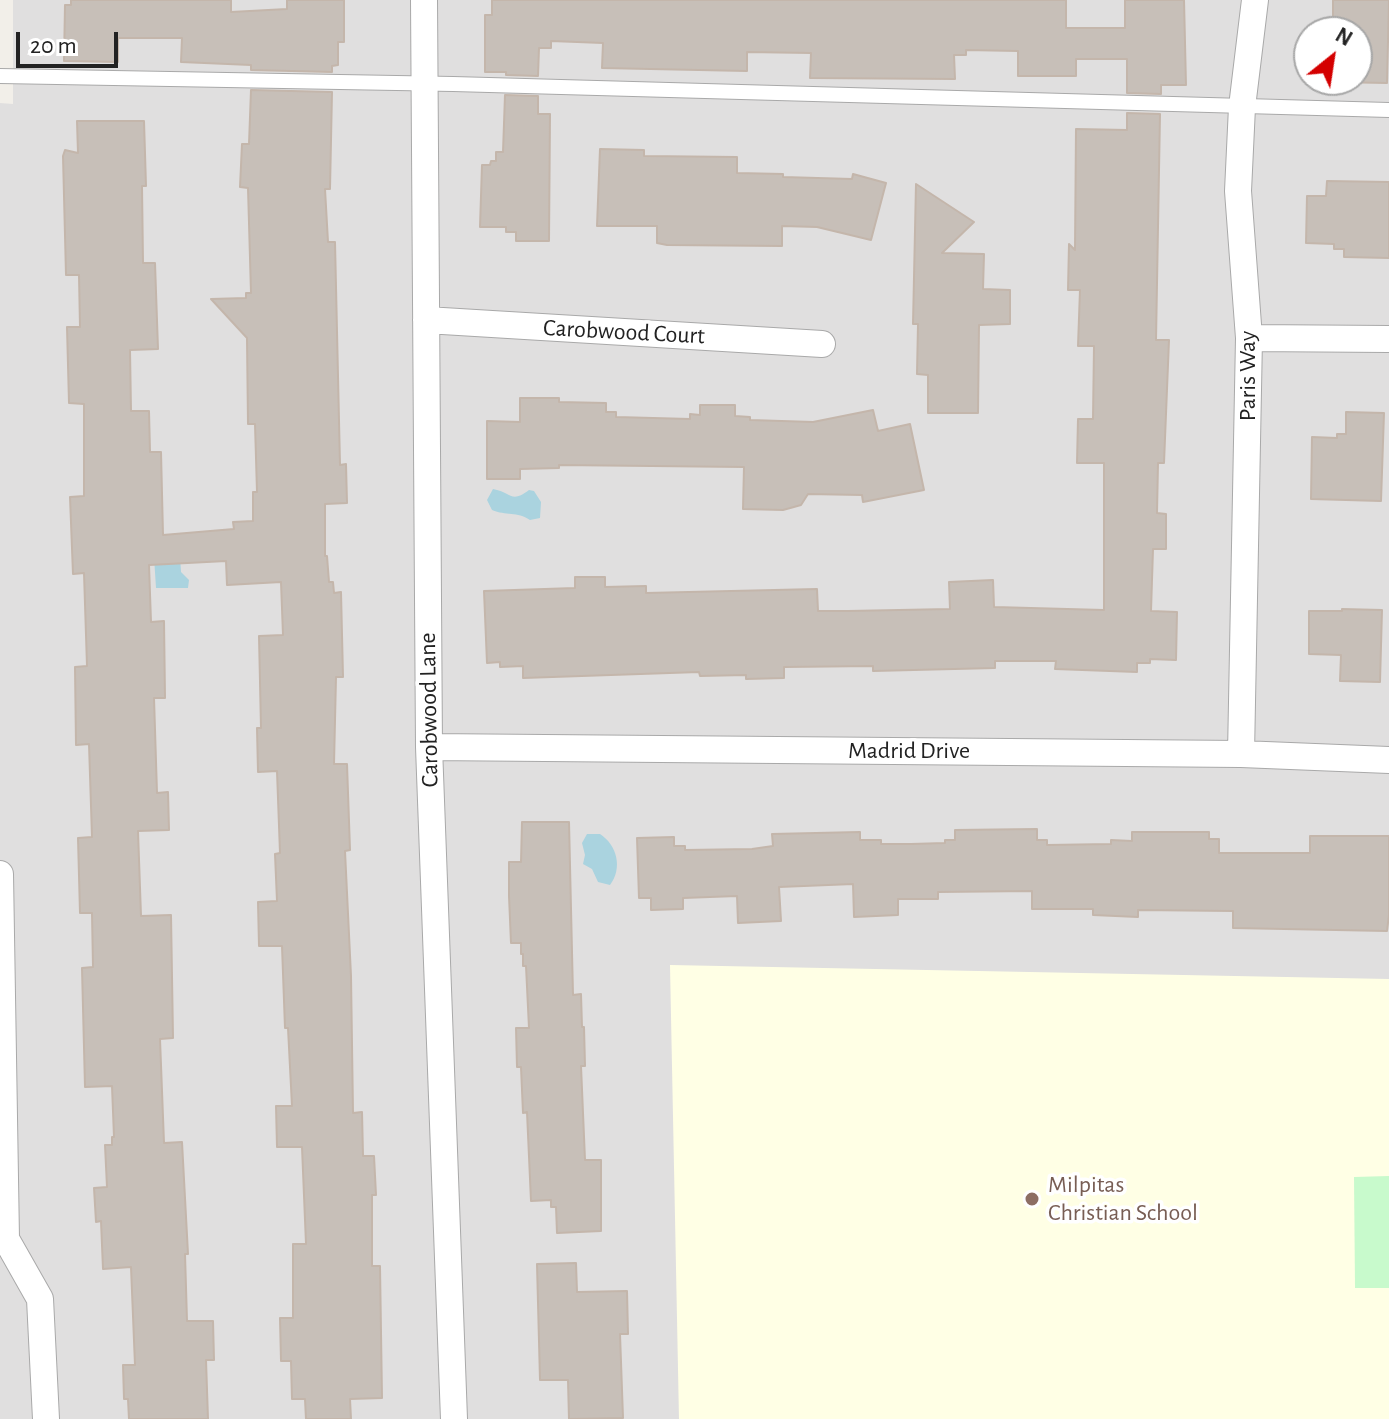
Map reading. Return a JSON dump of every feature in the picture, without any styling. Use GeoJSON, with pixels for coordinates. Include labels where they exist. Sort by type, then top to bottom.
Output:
{"type":"FeatureCollection","features":[{"type":"Feature","properties":{"kind":"street","name":"Carobwood Lane"},"geometry":{"type":"LineString","coordinates":[[424,0],[429,747],[454,1419]]}},
{"type":"Feature","properties":{"kind":"street","name":"Paris Way"},"geometry":{"type":"LineString","coordinates":[[1241,754],[1249,338],[1238,191],[1242,107],[1255,0]]}},
{"type":"Feature","properties":{"kind":"street","name":"Carobwood Court"},"geometry":{"type":"LineString","coordinates":[[426,320],[822,344]]}},
{"type":"Feature","properties":{"kind":"street"},"geometry":{"type":"LineString","coordinates":[[1249,338],[1389,339]]}},
{"type":"Feature","properties":{"kind":"street","name":"Madrid Drive"},"geometry":{"type":"LineString","coordinates":[[429,747],[1241,754],[1389,760]]}},
{"type":"Feature","properties":{"kind":"street"},"geometry":{"type":"LineString","coordinates":[[0,874],[3,1239],[40,1299],[46,1419]]}},
{"type":"Feature","properties":{"kind":"lane"},"geometry":{"type":"LineString","coordinates":[[0,76],[1389,110]]}},
{"type":"Feature","properties":{"kind":"shaded area"},"geometry":{"type":"Polygon","coordinates":[[[13,0],[1389,0],[1389,1419],[0,1419],[0,103],[13,104],[13,0]]]}},
{"type":"Feature","properties":{"kind":"shaded area","name":"Milpitas Christian School"},"geometry":{"type":"Polygon","coordinates":[[[670,965],[1389,979],[1389,1419],[679,1419],[670,965]]]}},
{"type":"Feature","properties":{"kind":"green space"},"geometry":{"type":"Polygon","coordinates":[[[1389,1176],[1389,1288],[1355,1288],[1354,1177],[1389,1176]]]}},
{"type":"Feature","properties":{"kind":"water"},"geometry":{"type":"Polygon","coordinates":[[[493,489],[514,497],[534,491],[541,502],[540,518],[530,520],[521,515],[492,510],[487,500],[493,489]]]}},
{"type":"Feature","properties":{"kind":"water"},"geometry":{"type":"Polygon","coordinates":[[[179,540],[181,572],[189,580],[188,588],[156,588],[153,541],[179,540]]]}},
{"type":"Feature","properties":{"kind":"water"},"geometry":{"type":"Polygon","coordinates":[[[587,834],[600,834],[614,850],[617,864],[610,885],[598,882],[592,869],[583,864],[585,855],[582,843],[587,834]]]}},
{"type":"Feature","properties":{"kind":"building"},"geometry":{"type":"Polygon","coordinates":[[[71,0],[231,0],[231,12],[287,9],[287,0],[344,0],[344,42],[338,42],[338,65],[332,66],[332,72],[251,70],[251,65],[181,62],[182,38],[118,38],[118,62],[64,61],[65,5],[71,5],[71,0]]]}},
{"type":"Feature","properties":{"kind":"building"},"geometry":{"type":"Polygon","coordinates":[[[492,0],[1066,0],[1066,28],[1125,28],[1125,0],[1184,0],[1186,85],[1161,85],[1161,94],[1127,93],[1127,59],[1076,59],[1076,76],[1018,76],[1018,51],[966,50],[966,55],[954,55],[955,79],[810,78],[811,53],[747,52],[747,71],[602,68],[603,43],[551,41],[551,48],[539,48],[538,76],[506,75],[506,72],[485,72],[485,15],[492,15],[492,0]]]}},
{"type":"Feature","properties":{"kind":"building"},"geometry":{"type":"Polygon","coordinates":[[[1333,0],[1389,0],[1387,83],[1373,83],[1373,16],[1333,16],[1333,0]]]}},
{"type":"Feature","properties":{"kind":"building"},"geometry":{"type":"Polygon","coordinates":[[[251,90],[332,92],[330,189],[325,189],[328,242],[335,242],[340,465],[346,464],[347,503],[325,504],[325,556],[329,582],[333,582],[334,593],[341,592],[343,677],[336,677],[334,764],[347,764],[350,850],[345,851],[353,1113],[362,1112],[363,1156],[374,1156],[376,1195],[372,1195],[372,1266],[380,1266],[382,1398],[350,1399],[351,1419],[306,1419],[305,1399],[292,1399],[291,1361],[281,1361],[280,1318],[293,1318],[293,1244],[306,1244],[302,1147],[277,1147],[276,1106],[292,1106],[282,946],[259,946],[258,902],[277,901],[275,854],[280,853],[277,771],[258,772],[257,728],[261,728],[259,636],[283,635],[281,582],[227,585],[226,561],[149,565],[151,622],[164,621],[165,698],[154,698],[157,793],[168,792],[169,830],[138,831],[141,916],[171,915],[173,1038],[160,1039],[164,1143],[182,1142],[188,1254],[185,1254],[187,1321],[213,1321],[214,1360],[206,1360],[208,1419],[129,1419],[128,1399],[124,1399],[123,1365],[135,1365],[131,1267],[103,1269],[101,1221],[96,1222],[94,1188],[107,1187],[105,1145],[112,1145],[114,1137],[112,1086],[85,1087],[82,968],[93,967],[92,913],[80,913],[78,838],[92,837],[89,744],[76,745],[75,667],[87,666],[84,573],[73,574],[70,497],[84,496],[84,404],[69,403],[67,327],[80,327],[79,275],[66,275],[63,156],[65,150],[78,153],[77,121],[144,121],[146,186],[142,186],[143,263],[155,263],[158,349],[130,350],[131,411],[149,411],[150,452],[161,452],[163,535],[234,529],[233,522],[253,521],[253,492],[257,492],[255,424],[248,424],[247,338],[211,299],[246,298],[246,293],[251,293],[248,188],[240,187],[242,144],[249,144],[251,90]]]}},
{"type":"Feature","properties":{"kind":"building"},"geometry":{"type":"Polygon","coordinates":[[[505,95],[538,96],[538,114],[550,114],[549,241],[516,241],[516,232],[506,232],[506,227],[480,227],[482,165],[490,165],[491,161],[496,161],[496,152],[503,152],[505,95]]]}},
{"type":"Feature","properties":{"kind":"building"},"geometry":{"type":"Polygon","coordinates":[[[1127,113],[1160,114],[1156,340],[1169,340],[1164,463],[1158,463],[1157,513],[1166,514],[1166,549],[1153,549],[1151,611],[1177,612],[1176,660],[1150,659],[1150,663],[1137,663],[1137,672],[1055,669],[1056,661],[995,661],[995,668],[873,671],[873,666],[784,667],[784,678],[746,679],[746,675],[700,676],[699,672],[523,678],[523,666],[500,667],[500,662],[487,663],[484,591],[575,588],[575,577],[605,577],[605,587],[646,586],[646,593],[817,589],[818,611],[950,609],[949,582],[993,580],[994,607],[1104,610],[1104,463],[1077,463],[1078,419],[1093,419],[1094,346],[1078,346],[1080,290],[1068,290],[1069,244],[1075,250],[1076,129],[1127,130],[1127,113]]]}},
{"type":"Feature","properties":{"kind":"building"},"geometry":{"type":"Polygon","coordinates":[[[600,149],[644,150],[644,156],[737,157],[737,173],[852,179],[853,174],[886,183],[871,240],[817,227],[782,226],[782,246],[667,245],[657,243],[657,226],[597,226],[600,149]]]}},
{"type":"Feature","properties":{"kind":"building"},"geometry":{"type":"Polygon","coordinates":[[[1327,181],[1389,182],[1389,258],[1344,257],[1344,249],[1334,249],[1334,244],[1306,243],[1307,196],[1326,196],[1327,181]]]}},
{"type":"Feature","properties":{"kind":"building"},"geometry":{"type":"Polygon","coordinates":[[[916,184],[974,222],[942,253],[984,254],[983,289],[1010,290],[1010,324],[979,325],[978,413],[928,413],[928,375],[917,374],[918,324],[913,324],[916,184]]]}},
{"type":"Feature","properties":{"kind":"building"},"geometry":{"type":"Polygon","coordinates":[[[520,398],[606,403],[606,412],[616,412],[616,417],[690,419],[690,414],[700,415],[700,405],[735,405],[735,416],[750,417],[750,420],[813,422],[873,410],[878,431],[910,424],[924,490],[863,502],[862,495],[808,494],[801,505],[783,510],[743,509],[744,467],[559,465],[559,468],[520,469],[520,479],[487,479],[487,421],[520,422],[520,398]]]}},
{"type":"Feature","properties":{"kind":"building"},"geometry":{"type":"Polygon","coordinates":[[[1346,412],[1384,413],[1381,501],[1311,499],[1312,437],[1337,438],[1337,434],[1346,434],[1346,412]]]}},
{"type":"Feature","properties":{"kind":"building"},"geometry":{"type":"Polygon","coordinates":[[[1382,610],[1380,682],[1340,681],[1341,655],[1309,654],[1309,611],[1382,610]]]}},
{"type":"Feature","properties":{"kind":"building"},"geometry":{"type":"Polygon","coordinates":[[[522,822],[569,822],[573,995],[581,994],[584,1027],[585,1066],[581,1066],[585,1160],[601,1160],[601,1231],[557,1233],[556,1207],[551,1207],[551,1200],[531,1201],[527,1112],[523,1113],[516,1028],[529,1028],[526,966],[523,966],[521,943],[511,943],[509,896],[509,862],[521,862],[522,822]]]}},
{"type":"Feature","properties":{"kind":"building"},"geometry":{"type":"Polygon","coordinates":[[[1037,829],[1037,840],[1047,840],[1047,845],[1132,841],[1132,832],[1209,832],[1209,839],[1219,839],[1219,853],[1310,853],[1310,836],[1389,836],[1387,931],[1233,928],[1233,911],[1138,910],[1138,917],[1093,915],[1093,909],[1032,909],[1032,891],[938,892],[938,899],[898,899],[898,915],[854,917],[853,884],[779,887],[781,921],[738,923],[737,896],[683,898],[683,909],[651,910],[651,898],[639,898],[637,838],[674,837],[674,846],[685,846],[685,850],[752,849],[773,846],[772,834],[860,832],[860,840],[911,844],[955,840],[955,830],[1037,829]]]}},
{"type":"Feature","properties":{"kind":"building"},"geometry":{"type":"Polygon","coordinates":[[[576,1263],[577,1292],[627,1291],[628,1334],[620,1334],[623,1418],[569,1419],[568,1380],[540,1380],[537,1264],[576,1263]]]}},
{"type":"Feature","properties":{"kind":"place","name":"Milpitas Christian School"},"geometry":{"type":"Point","coordinates":[1032,1199]}}]}
